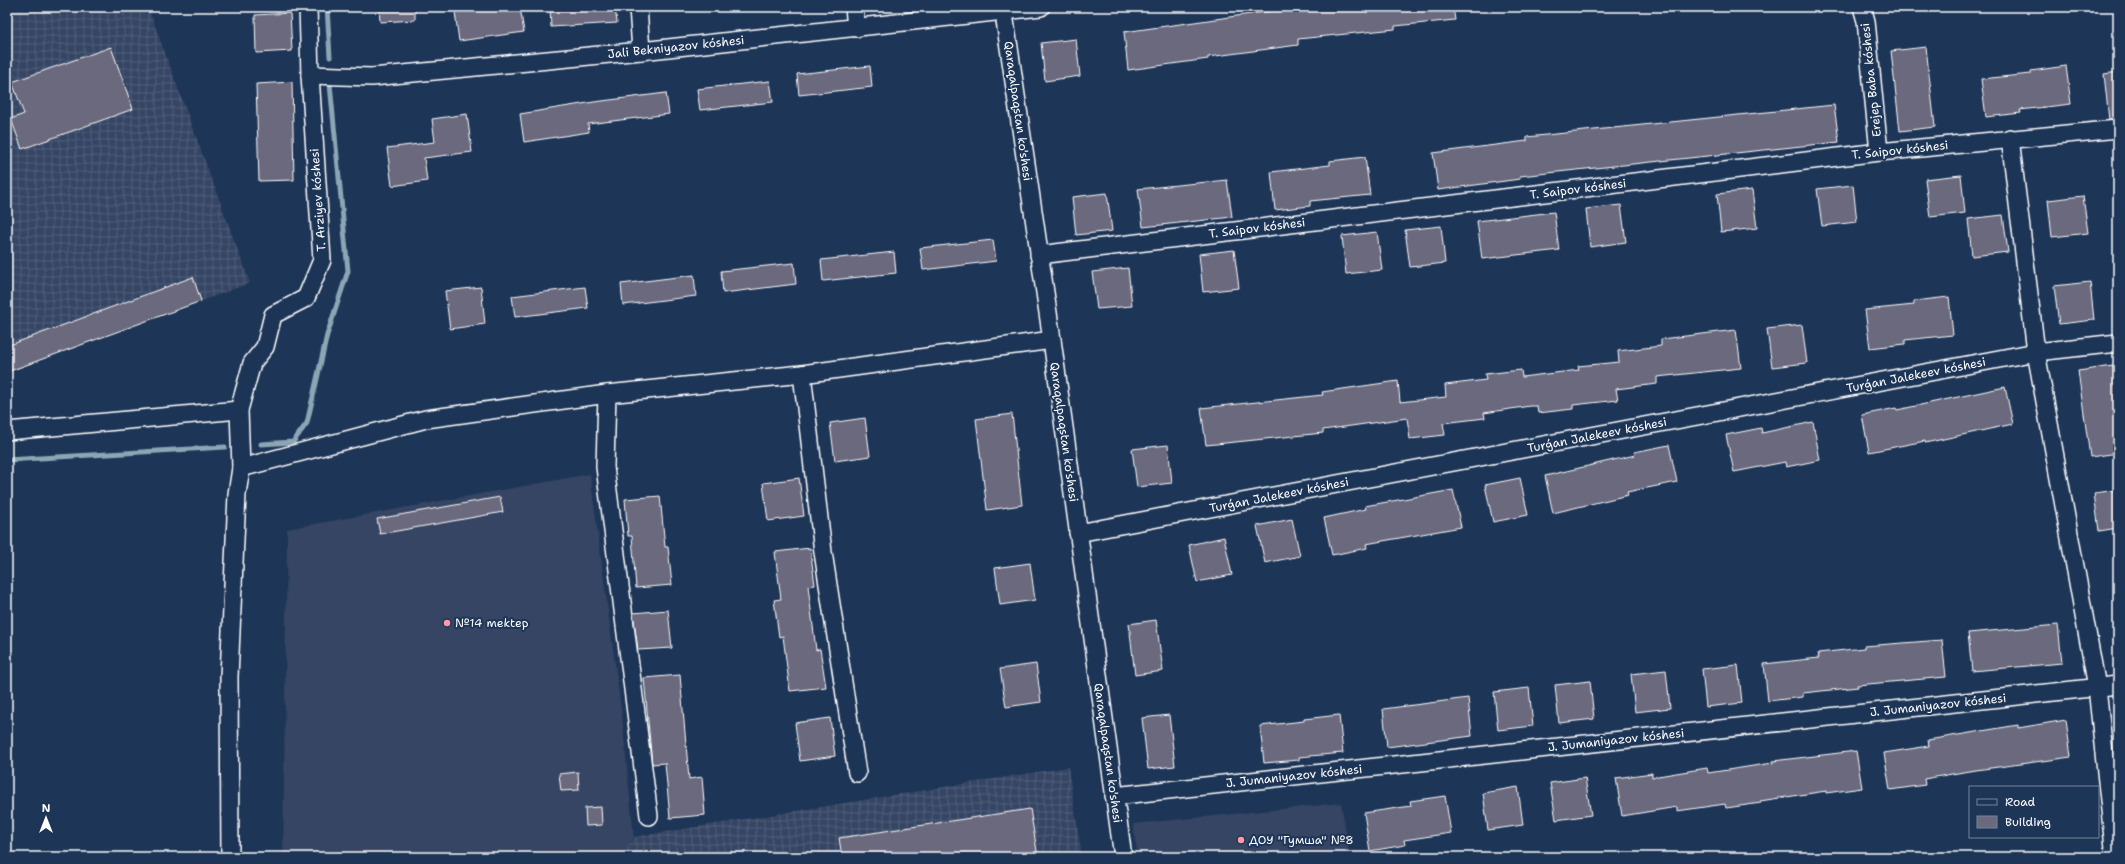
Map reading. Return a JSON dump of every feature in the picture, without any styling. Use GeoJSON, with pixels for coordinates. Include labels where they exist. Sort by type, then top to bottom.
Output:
{"type":"FeatureCollection","features":[{"type":"Feature","properties":{"kind":"street","name":"T. Arziyev kóshesi"},"geometry":{"type":"LineString","coordinates":[[230,857],[229,677],[237,494],[241,468],[239,410],[252,363],[265,347],[273,315],[306,298],[322,260],[310,75],[308,7]]}},
{"type":"Feature","properties":{"kind":"street"},"geometry":{"type":"LineString","coordinates":[[638,7],[641,51]]}},
{"type":"Feature","properties":{"kind":"street"},"geometry":{"type":"LineString","coordinates":[[854,7],[856,28]]}},
{"type":"Feature","properties":{"kind":"street","name":"Jali Bekniyazov kóshesi"},"geometry":{"type":"LineString","coordinates":[[310,75],[372,77],[641,51],[1041,7]]}},
{"type":"Feature","properties":{"kind":"street","name":"Erejep Baba kóshesi"},"geometry":{"type":"LineString","coordinates":[[1862,7],[1866,21],[1879,152]]}},
{"type":"Feature","properties":{"kind":"street","name":"Qaraqalpaqstan ko'shesi"},"geometry":{"type":"LineString","coordinates":[[1003,10],[1052,340],[1123,857]]}},
{"type":"Feature","properties":{"kind":"street","name":"T. Saipov kóshesi"},"geometry":{"type":"LineString","coordinates":[[1039,255],[1879,152],[2010,138],[2118,129]]}},
{"type":"Feature","properties":{"kind":"street"},"geometry":{"type":"LineString","coordinates":[[2010,138],[2036,352],[2097,687],[2115,857]]}},
{"type":"Feature","properties":{"kind":"street"},"geometry":{"type":"LineString","coordinates":[[241,468],[426,419],[607,394],[802,374],[1052,340]]}},
{"type":"Feature","properties":{"kind":"street","name":"Turǵan Jalekeev kóshesi"},"geometry":{"type":"LineString","coordinates":[[1078,533],[2036,352],[2118,343]]}},
{"type":"Feature","properties":{"kind":"street"},"geometry":{"type":"LineString","coordinates":[[802,374],[824,552],[857,773]]}},
{"type":"Feature","properties":{"kind":"street"},"geometry":{"type":"LineString","coordinates":[[607,394],[605,466],[649,816]]}},
{"type":"Feature","properties":{"kind":"street"},"geometry":{"type":"LineString","coordinates":[[7,431],[239,410]]}},
{"type":"Feature","properties":{"kind":"street","name":"J. Jumaniyazov kóshesi"},"geometry":{"type":"LineString","coordinates":[[1114,796],[2118,684]]}},
{"type":"Feature","properties":{"kind":"shaded area"},"geometry":{"type":"Polygon","coordinates":[[[7,7],[148,7],[250,283],[7,373],[7,7]]]}},
{"type":"Feature","properties":{"kind":"shaded area","name":"№14 mektep"},"geometry":{"type":"Polygon","coordinates":[[[590,474],[622,716],[634,837],[619,857],[283,857],[287,529],[590,474]]]}},
{"type":"Feature","properties":{"kind":"shaded area"},"geometry":{"type":"Polygon","coordinates":[[[1068,767],[1082,857],[619,857],[634,837],[1068,767]]]}},
{"type":"Feature","properties":{"kind":"shaded area","name":"ДОУ \"Гумша\" №8"},"geometry":{"type":"Polygon","coordinates":[[[1341,803],[1350,857],[1138,857],[1133,824],[1341,803]]]}},
{"type":"Feature","properties":{"kind":"building"},"geometry":{"type":"Polygon","coordinates":[[[379,7],[415,7],[415,20],[380,22],[379,7]]]}},
{"type":"Feature","properties":{"kind":"building"},"geometry":{"type":"Polygon","coordinates":[[[493,7],[520,7],[524,32],[459,41],[455,12],[493,7]]]}},
{"type":"Feature","properties":{"kind":"building"},"geometry":{"type":"Polygon","coordinates":[[[550,7],[615,7],[617,23],[551,27],[550,7]]]}},
{"type":"Feature","properties":{"kind":"building"},"geometry":{"type":"Polygon","coordinates":[[[1300,7],[1453,7],[1455,20],[1395,26],[1395,29],[1298,39],[1298,45],[1208,57],[1208,59],[1128,70],[1124,32],[1300,7]]]}},
{"type":"Feature","properties":{"kind":"building"},"geometry":{"type":"Polygon","coordinates":[[[290,13],[292,51],[256,53],[255,15],[290,13]]]}},
{"type":"Feature","properties":{"kind":"building"},"geometry":{"type":"Polygon","coordinates":[[[1076,39],[1080,76],[1045,81],[1041,43],[1076,39]]]}},
{"type":"Feature","properties":{"kind":"building"},"geometry":{"type":"Polygon","coordinates":[[[111,47],[133,109],[22,149],[11,119],[24,114],[12,82],[111,47]]]}},
{"type":"Feature","properties":{"kind":"building"},"geometry":{"type":"Polygon","coordinates":[[[1926,47],[1935,127],[1900,131],[1891,51],[1926,47]]]}},
{"type":"Feature","properties":{"kind":"building"},"geometry":{"type":"Polygon","coordinates":[[[870,66],[872,87],[799,95],[797,74],[870,66]]]}},
{"type":"Feature","properties":{"kind":"building"},"geometry":{"type":"Polygon","coordinates":[[[2066,66],[2071,104],[2020,110],[2021,113],[1986,117],[1981,79],[2031,74],[2031,71],[2066,66]]]}},
{"type":"Feature","properties":{"kind":"building"},"geometry":{"type":"Polygon","coordinates":[[[2118,72],[2118,119],[2109,120],[2104,74],[2118,72]]]}},
{"type":"Feature","properties":{"kind":"building"},"geometry":{"type":"Polygon","coordinates":[[[770,81],[773,102],[700,110],[697,89],[770,81]]]}},
{"type":"Feature","properties":{"kind":"building"},"geometry":{"type":"Polygon","coordinates":[[[292,82],[294,180],[259,181],[256,84],[292,82]]]}},
{"type":"Feature","properties":{"kind":"building"},"geometry":{"type":"Polygon","coordinates":[[[666,93],[669,114],[588,124],[589,132],[524,142],[520,114],[594,102],[666,93]]]}},
{"type":"Feature","properties":{"kind":"building"},"geometry":{"type":"Polygon","coordinates":[[[1834,105],[1839,142],[1520,176],[1520,179],[1438,190],[1433,153],[1527,141],[1527,137],[1834,105]]]}},
{"type":"Feature","properties":{"kind":"building"},"geometry":{"type":"Polygon","coordinates":[[[467,114],[472,152],[424,158],[427,181],[392,186],[387,148],[435,142],[432,119],[467,114]]]}},
{"type":"Feature","properties":{"kind":"building"},"geometry":{"type":"Polygon","coordinates":[[[1365,157],[1370,195],[1310,201],[1310,206],[1275,210],[1271,172],[1330,165],[1330,161],[1365,157]]]}},
{"type":"Feature","properties":{"kind":"building"},"geometry":{"type":"Polygon","coordinates":[[[1961,175],[1965,213],[1930,217],[1925,179],[1961,175]]]}},
{"type":"Feature","properties":{"kind":"building"},"geometry":{"type":"Polygon","coordinates":[[[1227,180],[1232,217],[1143,227],[1138,189],[1227,180]]]}},
{"type":"Feature","properties":{"kind":"building"},"geometry":{"type":"Polygon","coordinates":[[[1853,185],[1857,222],[1822,226],[1817,189],[1853,185]]]}},
{"type":"Feature","properties":{"kind":"building"},"geometry":{"type":"Polygon","coordinates":[[[1752,190],[1757,228],[1721,232],[1717,194],[1752,190]]]}},
{"type":"Feature","properties":{"kind":"building"},"geometry":{"type":"Polygon","coordinates":[[[1107,193],[1112,231],[1076,235],[1072,197],[1107,193]]]}},
{"type":"Feature","properties":{"kind":"building"},"geometry":{"type":"Polygon","coordinates":[[[2083,196],[2088,233],[2052,237],[2048,200],[2083,196]]]}},
{"type":"Feature","properties":{"kind":"building"},"geometry":{"type":"Polygon","coordinates":[[[1621,205],[1626,242],[1590,247],[1586,209],[1621,205]]]}},
{"type":"Feature","properties":{"kind":"building"},"geometry":{"type":"Polygon","coordinates":[[[1554,212],[1559,250],[1482,259],[1477,221],[1554,212]]]}},
{"type":"Feature","properties":{"kind":"building"},"geometry":{"type":"Polygon","coordinates":[[[2003,215],[2008,252],[1972,256],[1968,219],[2003,215]]]}},
{"type":"Feature","properties":{"kind":"building"},"geometry":{"type":"Polygon","coordinates":[[[1441,226],[1445,263],[1410,267],[1405,230],[1441,226]]]}},
{"type":"Feature","properties":{"kind":"building"},"geometry":{"type":"Polygon","coordinates":[[[1377,232],[1382,270],[1346,274],[1342,236],[1377,232]]]}},
{"type":"Feature","properties":{"kind":"building"},"geometry":{"type":"Polygon","coordinates":[[[993,240],[996,261],[923,270],[920,248],[993,240]]]}},
{"type":"Feature","properties":{"kind":"building"},"geometry":{"type":"Polygon","coordinates":[[[1234,250],[1239,288],[1203,292],[1199,254],[1234,250]]]}},
{"type":"Feature","properties":{"kind":"building"},"geometry":{"type":"Polygon","coordinates":[[[894,252],[896,273],[823,281],[821,260],[894,252]]]}},
{"type":"Feature","properties":{"kind":"building"},"geometry":{"type":"Polygon","coordinates":[[[794,263],[796,284],[723,293],[721,271],[794,263]]]}},
{"type":"Feature","properties":{"kind":"building"},"geometry":{"type":"Polygon","coordinates":[[[1128,268],[1132,306],[1097,309],[1092,272],[1128,268]]]}},
{"type":"Feature","properties":{"kind":"building"},"geometry":{"type":"Polygon","coordinates":[[[694,275],[696,296],[623,305],[621,284],[694,275]]]}},
{"type":"Feature","properties":{"kind":"building"},"geometry":{"type":"Polygon","coordinates":[[[193,277],[201,301],[7,372],[7,346],[193,277]]]}},
{"type":"Feature","properties":{"kind":"building"},"geometry":{"type":"Polygon","coordinates":[[[2090,282],[2094,320],[2059,324],[2054,286],[2090,282]]]}},
{"type":"Feature","properties":{"kind":"building"},"geometry":{"type":"Polygon","coordinates":[[[481,287],[485,324],[450,329],[445,291],[481,287]]]}},
{"type":"Feature","properties":{"kind":"building"},"geometry":{"type":"Polygon","coordinates":[[[585,287],[588,308],[515,317],[512,296],[585,287]]]}},
{"type":"Feature","properties":{"kind":"building"},"geometry":{"type":"Polygon","coordinates":[[[1949,297],[1953,335],[1905,340],[1905,344],[1870,348],[1865,310],[1914,305],[1914,301],[1949,297]]]}},
{"type":"Feature","properties":{"kind":"building"},"geometry":{"type":"Polygon","coordinates":[[[1802,325],[1807,363],[1772,367],[1767,329],[1802,325]]]}},
{"type":"Feature","properties":{"kind":"building"},"geometry":{"type":"Polygon","coordinates":[[[1736,330],[1741,368],[1657,377],[1657,384],[1616,389],[1618,400],[1573,405],[1573,409],[1538,413],[1537,406],[1530,406],[1484,413],[1485,418],[1443,423],[1445,435],[1410,439],[1407,418],[1323,430],[1323,433],[1206,445],[1201,408],[1323,395],[1322,392],[1398,381],[1400,402],[1446,397],[1445,385],[1486,380],[1485,374],[1521,370],[1522,377],[1579,370],[1578,366],[1619,362],[1618,351],[1661,346],[1661,339],[1736,330]]]}},
{"type":"Feature","properties":{"kind":"building"},"geometry":{"type":"Polygon","coordinates":[[[2113,366],[2118,400],[2118,453],[2090,457],[2078,371],[2113,366]]]}},
{"type":"Feature","properties":{"kind":"building"},"geometry":{"type":"Polygon","coordinates":[[[2005,387],[2013,424],[1925,443],[1925,441],[1869,452],[1862,415],[1896,408],[1897,410],[2005,387]]]}},
{"type":"Feature","properties":{"kind":"building"},"geometry":{"type":"Polygon","coordinates":[[[1012,414],[1022,505],[987,510],[976,419],[1012,414]]]}},
{"type":"Feature","properties":{"kind":"building"},"geometry":{"type":"Polygon","coordinates":[[[865,418],[870,456],[835,461],[830,423],[865,418]]]}},
{"type":"Feature","properties":{"kind":"building"},"geometry":{"type":"Polygon","coordinates":[[[1813,422],[1820,460],[1786,467],[1785,462],[1734,472],[1726,435],[1761,428],[1762,433],[1813,422]]]}},
{"type":"Feature","properties":{"kind":"building"},"geometry":{"type":"Polygon","coordinates":[[[1168,445],[1172,483],[1137,487],[1132,449],[1168,445]]]}},
{"type":"Feature","properties":{"kind":"building"},"geometry":{"type":"Polygon","coordinates":[[[1669,445],[1677,482],[1627,492],[1628,495],[1553,513],[1545,476],[1635,455],[1634,452],[1669,445]]]}},
{"type":"Feature","properties":{"kind":"building"},"geometry":{"type":"Polygon","coordinates":[[[799,478],[804,516],[768,521],[763,483],[799,478]]]}},
{"type":"Feature","properties":{"kind":"building"},"geometry":{"type":"Polygon","coordinates":[[[1520,478],[1528,515],[1493,522],[1485,485],[1520,478]]]}},
{"type":"Feature","properties":{"kind":"building"},"geometry":{"type":"Polygon","coordinates":[[[1453,490],[1461,527],[1366,544],[1367,548],[1332,555],[1324,518],[1366,509],[1365,506],[1453,490]]]}},
{"type":"Feature","properties":{"kind":"building"},"geometry":{"type":"Polygon","coordinates":[[[2118,490],[2118,528],[2099,531],[2094,493],[2118,490]]]}},
{"type":"Feature","properties":{"kind":"building"},"geometry":{"type":"Polygon","coordinates":[[[660,496],[665,547],[668,547],[672,585],[636,588],[632,536],[628,536],[625,499],[660,496]]]}},
{"type":"Feature","properties":{"kind":"building"},"geometry":{"type":"Polygon","coordinates":[[[500,497],[503,512],[380,534],[377,519],[500,497]]]}},
{"type":"Feature","properties":{"kind":"building"},"geometry":{"type":"Polygon","coordinates":[[[1292,519],[1300,556],[1265,563],[1257,526],[1292,519]]]}},
{"type":"Feature","properties":{"kind":"building"},"geometry":{"type":"Polygon","coordinates":[[[1224,537],[1232,575],[1197,582],[1189,545],[1224,537]]]}},
{"type":"Feature","properties":{"kind":"building"},"geometry":{"type":"Polygon","coordinates":[[[810,548],[815,585],[808,586],[816,650],[820,649],[826,687],[790,691],[783,636],[779,637],[774,600],[781,599],[775,552],[810,548]]]}},
{"type":"Feature","properties":{"kind":"building"},"geometry":{"type":"Polygon","coordinates":[[[1030,563],[1035,600],[1000,605],[995,568],[1030,563]]]}},
{"type":"Feature","properties":{"kind":"building"},"geometry":{"type":"Polygon","coordinates":[[[668,610],[672,648],[638,650],[633,613],[668,610]]]}},
{"type":"Feature","properties":{"kind":"building"},"geometry":{"type":"Polygon","coordinates":[[[1156,620],[1163,671],[1135,675],[1129,624],[1156,620]]]}},
{"type":"Feature","properties":{"kind":"building"},"geometry":{"type":"Polygon","coordinates":[[[2058,625],[2062,663],[1972,671],[1968,633],[2058,625]]]}},
{"type":"Feature","properties":{"kind":"building"},"geometry":{"type":"Polygon","coordinates":[[[1942,640],[1946,677],[1857,685],[1858,687],[1803,693],[1803,697],[1768,701],[1764,664],[1819,658],[1818,653],[1864,648],[1864,646],[1942,640]]]}},
{"type":"Feature","properties":{"kind":"building"},"geometry":{"type":"Polygon","coordinates":[[[1036,664],[1041,702],[1006,707],[1000,669],[1036,664]]]}},
{"type":"Feature","properties":{"kind":"building"},"geometry":{"type":"Polygon","coordinates":[[[1738,665],[1742,703],[1706,707],[1702,669],[1738,665]]]}},
{"type":"Feature","properties":{"kind":"building"},"geometry":{"type":"Polygon","coordinates":[[[1666,670],[1670,708],[1635,712],[1631,674],[1666,670]]]}},
{"type":"Feature","properties":{"kind":"building"},"geometry":{"type":"Polygon","coordinates":[[[680,675],[689,779],[702,777],[705,815],[670,818],[665,763],[652,764],[644,678],[680,675]]]}},
{"type":"Feature","properties":{"kind":"building"},"geometry":{"type":"Polygon","coordinates":[[[1590,681],[1594,719],[1559,723],[1555,685],[1590,681]]]}},
{"type":"Feature","properties":{"kind":"building"},"geometry":{"type":"Polygon","coordinates":[[[1529,688],[1533,726],[1498,730],[1494,692],[1529,688]]]}},
{"type":"Feature","properties":{"kind":"building"},"geometry":{"type":"Polygon","coordinates":[[[1468,698],[1472,736],[1387,747],[1383,709],[1468,698]]]}},
{"type":"Feature","properties":{"kind":"building"},"geometry":{"type":"Polygon","coordinates":[[[1169,715],[1175,766],[1148,769],[1142,718],[1169,715]]]}},
{"type":"Feature","properties":{"kind":"building"},"geometry":{"type":"Polygon","coordinates":[[[1339,715],[1343,753],[1299,757],[1299,760],[1264,763],[1260,726],[1339,715]]]}},
{"type":"Feature","properties":{"kind":"building"},"geometry":{"type":"Polygon","coordinates":[[[830,718],[835,756],[800,761],[795,723],[830,718]]]}},
{"type":"Feature","properties":{"kind":"building"},"geometry":{"type":"Polygon","coordinates":[[[2066,720],[2071,757],[1969,771],[1924,779],[1925,785],[1890,790],[1884,753],[1929,746],[1928,740],[2018,725],[2018,728],[2066,720]]]}},
{"type":"Feature","properties":{"kind":"building"},"geometry":{"type":"Polygon","coordinates":[[[1856,751],[1862,788],[1826,793],[1826,791],[1760,801],[1761,803],[1726,808],[1725,804],[1677,811],[1677,807],[1622,816],[1616,778],[1652,773],[1652,777],[1707,768],[1708,773],[1773,763],[1773,761],[1856,751]]]}},
{"type":"Feature","properties":{"kind":"building"},"geometry":{"type":"Polygon","coordinates":[[[578,772],[579,790],[561,791],[559,774],[578,772]]]}},
{"type":"Feature","properties":{"kind":"building"},"geometry":{"type":"Polygon","coordinates":[[[1585,778],[1591,815],[1556,820],[1550,783],[1585,778]]]}},
{"type":"Feature","properties":{"kind":"building"},"geometry":{"type":"Polygon","coordinates":[[[1518,787],[1523,825],[1488,830],[1483,793],[1518,787]]]}},
{"type":"Feature","properties":{"kind":"building"},"geometry":{"type":"Polygon","coordinates":[[[1445,796],[1451,833],[1404,840],[1405,845],[1370,851],[1364,813],[1411,806],[1410,801],[1445,796]]]}},
{"type":"Feature","properties":{"kind":"building"},"geometry":{"type":"Polygon","coordinates":[[[601,807],[602,825],[586,826],[585,808],[601,807]]]}},
{"type":"Feature","properties":{"kind":"building"},"geometry":{"type":"Polygon","coordinates":[[[1030,809],[1038,857],[842,857],[839,838],[1030,809]]]}},
{"type":"Feature","properties":{"kind":"waterway"},"geometry":{"type":"LineString","coordinates":[[327,7],[330,57]]}},
{"type":"Feature","properties":{"kind":"waterway"},"geometry":{"type":"LineString","coordinates":[[261,444],[293,442],[307,423],[327,335],[348,271],[330,84]]}},
{"type":"Feature","properties":{"kind":"waterway"},"geometry":{"type":"LineString","coordinates":[[7,460],[225,447]]}},
{"type":"Feature","properties":{"kind":"place","name":"№14 mektep"},"geometry":{"type":"Point","coordinates":[447,623]}},
{"type":"Feature","properties":{"kind":"place","name":"ДОУ \"Гумша\" №8"},"geometry":{"type":"Point","coordinates":[1241,840]}}]}
